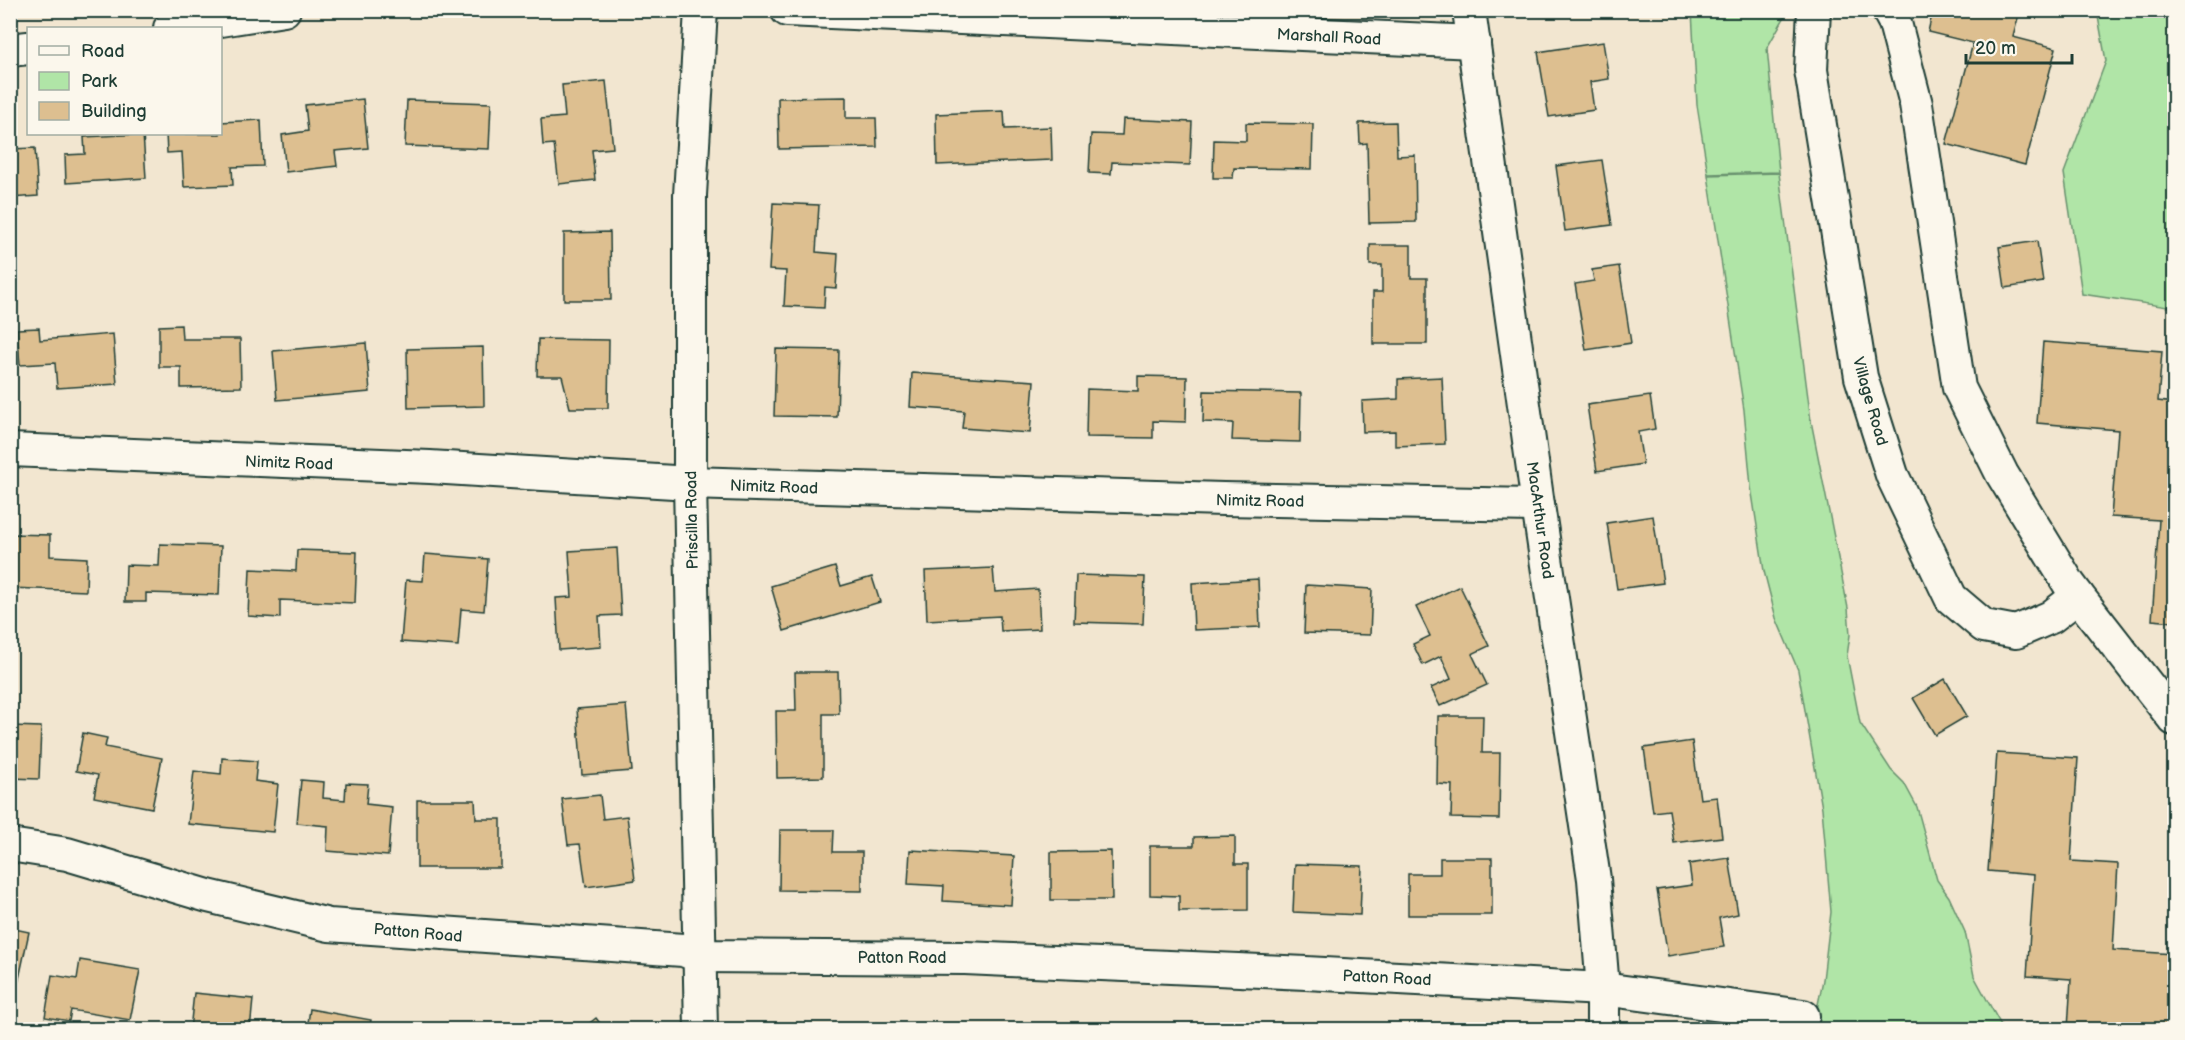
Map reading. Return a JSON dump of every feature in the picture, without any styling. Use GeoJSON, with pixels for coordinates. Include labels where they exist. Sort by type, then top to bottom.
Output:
{"type":"FeatureCollection","features":[{"type":"Feature","properties":{"kind":"street"},"geometry":{"type":"LineString","coordinates":[[176,27],[284,10]]}},
{"type":"Feature","properties":{"kind":"street","name":"Priscilla Road"},"geometry":{"type":"LineString","coordinates":[[700,1029],[690,483],[690,195],[701,10]]}},
{"type":"Feature","properties":{"kind":"street","name":"Marshall Road"},"geometry":{"type":"LineString","coordinates":[[788,10],[1474,42]]}},
{"type":"Feature","properties":{"kind":"street","name":"MacArthur Road"},"geometry":{"type":"LineString","coordinates":[[1469,10],[1538,505],[1594,879],[1603,989],[1603,1029]]}},
{"type":"Feature","properties":{"kind":"street","name":"Village Road"},"geometry":{"type":"LineString","coordinates":[[1814,10],[1811,70],[1861,377],[1893,475],[1951,598],[1984,626],[2016,632],[2051,617],[2078,596]]}},
{"type":"Feature","properties":{"kind":"street"},"geometry":{"type":"LineString","coordinates":[[1888,10],[1895,23],[1916,104],[1959,388],[2002,474],[2069,584],[2175,719]]}},
{"type":"Feature","properties":{"kind":"street"},"geometry":{"type":"LineString","coordinates":[[10,50],[27,48]]}},
{"type":"Feature","properties":{"kind":"street","name":"Nimitz Road"},"geometry":{"type":"LineString","coordinates":[[10,450],[430,467],[690,483],[1223,499],[1538,505]]}},
{"type":"Feature","properties":{"kind":"street","name":"Patton Road"},"geometry":{"type":"LineString","coordinates":[[10,845],[67,854],[208,896],[329,925],[683,950],[699,956],[965,958],[1603,989],[1803,1016]]}},
{"type":"Feature","properties":{"kind":"green space"},"geometry":{"type":"Polygon","coordinates":[[[1692,11],[1788,11],[1767,48],[1779,172],[1708,174],[1697,105],[1692,11]]]}},
{"type":"Feature","properties":{"kind":"green space"},"geometry":{"type":"Polygon","coordinates":[[[2097,11],[2174,11],[2174,308],[2082,294],[2064,173],[2106,61],[2097,11]]]}},
{"type":"Feature","properties":{"kind":"green space"},"geometry":{"type":"Polygon","coordinates":[[[1779,173],[1811,421],[1848,608],[1850,635],[1847,656],[1860,723],[1891,770],[1904,783],[1917,807],[1937,880],[1949,897],[1965,932],[1974,976],[2003,1029],[1813,1029],[1823,980],[1831,912],[1822,808],[1798,670],[1776,618],[1764,571],[1751,487],[1744,410],[1708,175],[1779,173]]]}},
{"type":"Feature","properties":{"kind":"building"},"geometry":{"type":"Polygon","coordinates":[[[1933,10],[2020,10],[2013,37],[2056,48],[2025,165],[1946,144],[1973,43],[1928,32],[1933,10]]]}},
{"type":"Feature","properties":{"kind":"building"},"geometry":{"type":"Polygon","coordinates":[[[1603,42],[1609,79],[1590,82],[1594,110],[1549,117],[1538,52],[1603,42]]]}},
{"type":"Feature","properties":{"kind":"building"},"geometry":{"type":"Polygon","coordinates":[[[606,81],[613,148],[592,150],[595,180],[559,184],[554,144],[543,145],[541,119],[565,117],[562,85],[606,81]]]}},
{"type":"Feature","properties":{"kind":"building"},"geometry":{"type":"Polygon","coordinates":[[[846,97],[846,118],[876,118],[877,147],[779,149],[778,98],[846,97]]]}},
{"type":"Feature","properties":{"kind":"building"},"geometry":{"type":"Polygon","coordinates":[[[363,99],[368,148],[335,151],[337,166],[286,172],[282,135],[308,131],[305,105],[363,99]]]}},
{"type":"Feature","properties":{"kind":"building"},"geometry":{"type":"Polygon","coordinates":[[[407,100],[491,103],[489,149],[405,146],[407,100]]]}},
{"type":"Feature","properties":{"kind":"building"},"geometry":{"type":"Polygon","coordinates":[[[1004,111],[1005,129],[1051,127],[1052,160],[937,165],[936,114],[1004,111]]]}},
{"type":"Feature","properties":{"kind":"building"},"geometry":{"type":"Polygon","coordinates":[[[1123,119],[1192,122],[1190,165],[1112,162],[1111,174],[1089,173],[1091,134],[1122,135],[1123,119]]]}},
{"type":"Feature","properties":{"kind":"building"},"geometry":{"type":"Polygon","coordinates":[[[261,120],[263,166],[232,167],[233,185],[184,187],[182,152],[167,153],[166,135],[222,135],[222,122],[261,120]]]}},
{"type":"Feature","properties":{"kind":"building"},"geometry":{"type":"Polygon","coordinates":[[[1396,122],[1397,156],[1415,155],[1416,222],[1369,223],[1367,143],[1360,144],[1359,123],[1396,122]]]}},
{"type":"Feature","properties":{"kind":"building"},"geometry":{"type":"Polygon","coordinates":[[[1246,123],[1313,124],[1312,169],[1234,168],[1233,178],[1213,178],[1214,140],[1246,141],[1246,123]]]}},
{"type":"Feature","properties":{"kind":"building"},"geometry":{"type":"Polygon","coordinates":[[[143,135],[146,178],[66,183],[65,155],[85,154],[84,137],[143,135]]]}},
{"type":"Feature","properties":{"kind":"building"},"geometry":{"type":"Polygon","coordinates":[[[35,148],[38,196],[10,198],[10,149],[35,148]]]}},
{"type":"Feature","properties":{"kind":"building"},"geometry":{"type":"Polygon","coordinates":[[[1602,160],[1612,225],[1565,231],[1556,166],[1602,160]]]}},
{"type":"Feature","properties":{"kind":"building"},"geometry":{"type":"Polygon","coordinates":[[[773,203],[819,205],[816,252],[838,254],[836,288],[825,287],[824,308],[784,306],[786,271],[769,270],[773,203]]]}},
{"type":"Feature","properties":{"kind":"building"},"geometry":{"type":"Polygon","coordinates":[[[610,232],[611,300],[564,300],[564,233],[610,232]]]}},
{"type":"Feature","properties":{"kind":"building"},"geometry":{"type":"Polygon","coordinates":[[[2037,241],[2043,282],[2005,288],[1999,247],[2037,241]]]}},
{"type":"Feature","properties":{"kind":"building"},"geometry":{"type":"Polygon","coordinates":[[[1370,245],[1411,245],[1411,278],[1427,278],[1427,344],[1373,344],[1373,292],[1382,292],[1382,265],[1370,265],[1370,245]]]}},
{"type":"Feature","properties":{"kind":"building"},"geometry":{"type":"Polygon","coordinates":[[[1619,266],[1631,343],[1586,350],[1575,284],[1594,281],[1592,270],[1619,266]]]}},
{"type":"Feature","properties":{"kind":"building"},"geometry":{"type":"Polygon","coordinates":[[[181,325],[182,339],[240,339],[241,387],[181,388],[181,367],[159,367],[159,326],[181,325]]]}},
{"type":"Feature","properties":{"kind":"building"},"geometry":{"type":"Polygon","coordinates":[[[39,328],[40,340],[113,334],[117,384],[57,388],[55,363],[20,365],[17,329],[39,328]]]}},
{"type":"Feature","properties":{"kind":"building"},"geometry":{"type":"Polygon","coordinates":[[[538,339],[609,340],[608,408],[570,408],[562,376],[537,376],[538,339]]]}},
{"type":"Feature","properties":{"kind":"building"},"geometry":{"type":"Polygon","coordinates":[[[2043,342],[2162,351],[2158,401],[2174,403],[2174,622],[2152,620],[2159,520],[2111,517],[2118,430],[2037,423],[2043,342]]]}},
{"type":"Feature","properties":{"kind":"building"},"geometry":{"type":"Polygon","coordinates":[[[366,343],[370,392],[277,400],[273,351],[366,343]]]}},
{"type":"Feature","properties":{"kind":"building"},"geometry":{"type":"Polygon","coordinates":[[[483,347],[484,406],[408,408],[407,349],[483,347]]]}},
{"type":"Feature","properties":{"kind":"building"},"geometry":{"type":"Polygon","coordinates":[[[776,349],[839,350],[837,417],[774,416],[776,349]]]}},
{"type":"Feature","properties":{"kind":"building"},"geometry":{"type":"Polygon","coordinates":[[[912,373],[1034,381],[1030,433],[962,428],[964,411],[910,407],[912,373]]]}},
{"type":"Feature","properties":{"kind":"building"},"geometry":{"type":"Polygon","coordinates":[[[1138,376],[1187,377],[1186,422],[1153,421],[1153,438],[1086,437],[1087,389],[1138,391],[1138,376]]]}},
{"type":"Feature","properties":{"kind":"building"},"geometry":{"type":"Polygon","coordinates":[[[1442,377],[1445,444],[1395,446],[1395,431],[1363,432],[1362,401],[1398,399],[1398,379],[1442,377]]]}},
{"type":"Feature","properties":{"kind":"building"},"geometry":{"type":"Polygon","coordinates":[[[1204,391],[1301,393],[1300,442],[1232,440],[1233,423],[1203,422],[1204,391]]]}},
{"type":"Feature","properties":{"kind":"building"},"geometry":{"type":"Polygon","coordinates":[[[1650,396],[1655,429],[1638,432],[1643,464],[1597,471],[1587,405],[1650,396]]]}},
{"type":"Feature","properties":{"kind":"building"},"geometry":{"type":"Polygon","coordinates":[[[1653,516],[1663,583],[1617,589],[1607,523],[1653,516]]]}},
{"type":"Feature","properties":{"kind":"building"},"geometry":{"type":"Polygon","coordinates":[[[10,534],[50,535],[50,556],[87,558],[86,591],[10,588],[10,534]]]}},
{"type":"Feature","properties":{"kind":"building"},"geometry":{"type":"Polygon","coordinates":[[[160,544],[221,546],[219,595],[146,593],[146,602],[125,602],[126,565],[159,566],[160,544]]]}},
{"type":"Feature","properties":{"kind":"building"},"geometry":{"type":"Polygon","coordinates":[[[617,548],[621,615],[599,616],[601,647],[559,650],[556,598],[572,597],[569,551],[617,548]]]}},
{"type":"Feature","properties":{"kind":"building"},"geometry":{"type":"Polygon","coordinates":[[[297,550],[357,552],[355,603],[280,600],[280,618],[248,616],[250,569],[296,571],[297,550]]]}},
{"type":"Feature","properties":{"kind":"building"},"geometry":{"type":"Polygon","coordinates":[[[425,554],[488,559],[484,611],[461,609],[458,646],[401,642],[406,580],[423,581],[425,554]]]}},
{"type":"Feature","properties":{"kind":"building"},"geometry":{"type":"Polygon","coordinates":[[[835,567],[841,586],[872,577],[880,602],[784,631],[771,586],[835,567]]]}},
{"type":"Feature","properties":{"kind":"building"},"geometry":{"type":"Polygon","coordinates":[[[993,568],[995,592],[1038,589],[1040,629],[1001,631],[1000,616],[927,620],[925,571],[993,568]]]}},
{"type":"Feature","properties":{"kind":"building"},"geometry":{"type":"Polygon","coordinates":[[[1076,575],[1145,577],[1143,624],[1074,622],[1076,575]]]}},
{"type":"Feature","properties":{"kind":"building"},"geometry":{"type":"Polygon","coordinates":[[[1258,579],[1260,627],[1194,630],[1192,583],[1258,579]]]}},
{"type":"Feature","properties":{"kind":"building"},"geometry":{"type":"Polygon","coordinates":[[[1306,585],[1372,589],[1370,635],[1304,633],[1306,585]]]}},
{"type":"Feature","properties":{"kind":"building"},"geometry":{"type":"Polygon","coordinates":[[[1460,586],[1489,646],[1472,654],[1487,685],[1440,706],[1431,688],[1451,679],[1441,656],[1423,665],[1413,644],[1430,636],[1416,607],[1460,586]]]}},
{"type":"Feature","properties":{"kind":"building"},"geometry":{"type":"Polygon","coordinates":[[[795,672],[838,672],[839,714],[823,714],[823,777],[777,778],[776,711],[796,711],[795,672]]]}},
{"type":"Feature","properties":{"kind":"building"},"geometry":{"type":"Polygon","coordinates":[[[1945,679],[1967,716],[1935,735],[1913,698],[1945,679]]]}},
{"type":"Feature","properties":{"kind":"building"},"geometry":{"type":"Polygon","coordinates":[[[626,705],[632,771],[582,775],[577,709],[626,705]]]}},
{"type":"Feature","properties":{"kind":"building"},"geometry":{"type":"Polygon","coordinates":[[[1438,716],[1483,716],[1482,753],[1500,753],[1499,819],[1451,818],[1452,785],[1437,784],[1438,716]]]}},
{"type":"Feature","properties":{"kind":"building"},"geometry":{"type":"Polygon","coordinates":[[[10,726],[41,727],[39,779],[10,778],[10,726]]]}},
{"type":"Feature","properties":{"kind":"building"},"geometry":{"type":"Polygon","coordinates":[[[83,733],[107,738],[105,747],[162,758],[152,808],[94,797],[98,775],[76,771],[83,733]]]}},
{"type":"Feature","properties":{"kind":"building"},"geometry":{"type":"Polygon","coordinates":[[[1692,741],[1700,799],[1717,797],[1722,837],[1674,843],[1669,810],[1653,812],[1644,748],[1692,741]]]}},
{"type":"Feature","properties":{"kind":"building"},"geometry":{"type":"Polygon","coordinates":[[[1997,753],[2078,758],[2071,861],[2118,864],[2113,950],[2174,954],[2174,1030],[2068,1029],[2071,979],[2027,976],[2034,875],[1988,871],[1997,753]]]}},
{"type":"Feature","properties":{"kind":"building"},"geometry":{"type":"Polygon","coordinates":[[[222,758],[257,761],[255,781],[278,784],[273,832],[188,824],[194,771],[221,774],[222,758]]]}},
{"type":"Feature","properties":{"kind":"building"},"geometry":{"type":"Polygon","coordinates":[[[301,780],[324,782],[323,798],[345,800],[346,783],[368,784],[366,804],[392,807],[388,856],[327,851],[328,826],[297,823],[301,780]]]}},
{"type":"Feature","properties":{"kind":"building"},"geometry":{"type":"Polygon","coordinates":[[[600,795],[603,819],[627,816],[635,880],[586,887],[580,844],[568,845],[562,799],[600,795]]]}},
{"type":"Feature","properties":{"kind":"building"},"geometry":{"type":"Polygon","coordinates":[[[417,800],[475,800],[476,819],[501,819],[501,868],[417,868],[417,800]]]}},
{"type":"Feature","properties":{"kind":"building"},"geometry":{"type":"Polygon","coordinates":[[[780,830],[834,830],[833,852],[862,852],[862,891],[779,890],[780,830]]]}},
{"type":"Feature","properties":{"kind":"building"},"geometry":{"type":"Polygon","coordinates":[[[1235,836],[1235,864],[1248,864],[1248,910],[1179,911],[1179,896],[1150,895],[1150,846],[1194,846],[1194,837],[1235,836]]]}},
{"type":"Feature","properties":{"kind":"building"},"geometry":{"type":"Polygon","coordinates":[[[910,850],[1014,856],[1011,905],[943,901],[944,886],[908,884],[910,850]]]}},
{"type":"Feature","properties":{"kind":"building"},"geometry":{"type":"Polygon","coordinates":[[[1111,851],[1112,900],[1051,900],[1051,852],[1111,851]]]}},
{"type":"Feature","properties":{"kind":"building"},"geometry":{"type":"Polygon","coordinates":[[[1440,858],[1492,858],[1492,915],[1408,915],[1408,874],[1440,874],[1440,858]]]}},
{"type":"Feature","properties":{"kind":"building"},"geometry":{"type":"Polygon","coordinates":[[[1729,858],[1738,914],[1719,918],[1724,947],[1668,956],[1657,890],[1692,885],[1689,864],[1729,858]]]}},
{"type":"Feature","properties":{"kind":"building"},"geometry":{"type":"Polygon","coordinates":[[[1295,864],[1362,866],[1360,915],[1293,912],[1295,864]]]}},
{"type":"Feature","properties":{"kind":"building"},"geometry":{"type":"Polygon","coordinates":[[[10,928],[29,932],[17,988],[10,986],[10,928]]]}},
{"type":"Feature","properties":{"kind":"building"},"geometry":{"type":"Polygon","coordinates":[[[80,960],[140,970],[130,1020],[71,1010],[69,1021],[45,1017],[52,975],[77,979],[80,960]]]}},
{"type":"Feature","properties":{"kind":"building"},"geometry":{"type":"Polygon","coordinates":[[[194,993],[253,999],[250,1030],[190,1030],[194,993]]]}},
{"type":"Feature","properties":{"kind":"building"},"geometry":{"type":"Polygon","coordinates":[[[310,1009],[371,1020],[369,1030],[307,1030],[310,1009]]]}},
{"type":"Feature","properties":{"kind":"building"},"geometry":{"type":"Polygon","coordinates":[[[596,1018],[605,1030],[581,1030],[596,1018]]]}},
{"type":"Feature","properties":{"kind":"building"},"geometry":{"type":"Polygon","coordinates":[[[402,1027],[494,1027],[494,1030],[402,1030],[402,1027]]]}}]}
